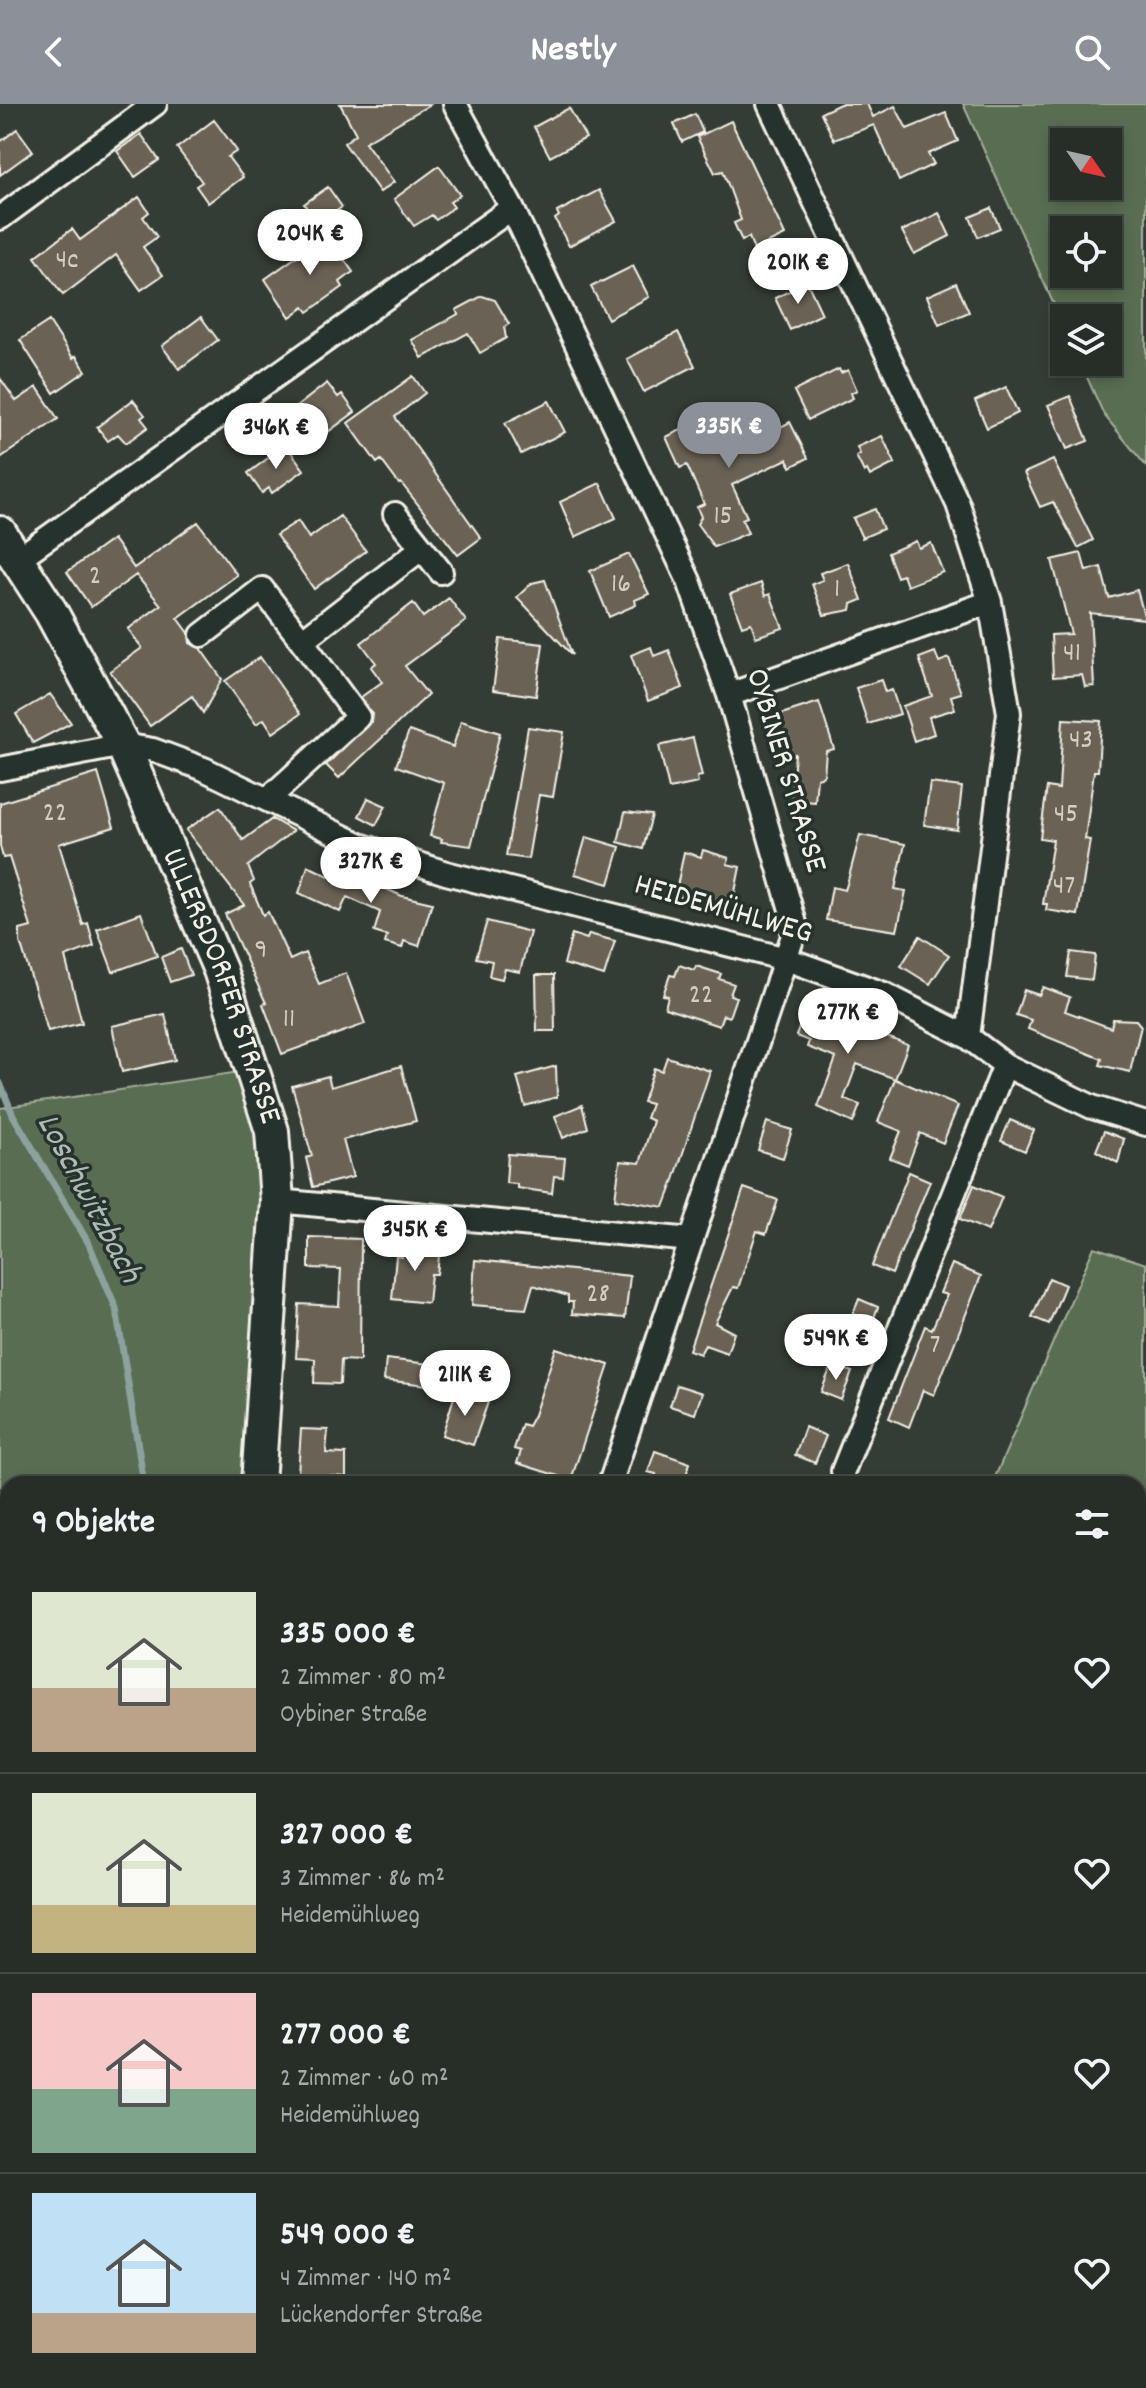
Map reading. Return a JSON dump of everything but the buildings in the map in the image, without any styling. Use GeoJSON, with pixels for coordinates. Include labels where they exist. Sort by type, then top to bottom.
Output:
{"type":"FeatureCollection","features":[{"type":"Feature","properties":{"kind":"main road","name":"ULLERSDORFER STRASSE"},"geometry":{"type":"LineString","coordinates":[[9,545],[123,745],[225,985],[272,1131],[277,1201],[259,1476]]}},
{"type":"Feature","properties":{"kind":"street"},"geometry":{"type":"LineString","coordinates":[[0,218],[155,104]]}},
{"type":"Feature","properties":{"kind":"street","name":"OYBINER STRASSE"},"geometry":{"type":"LineString","coordinates":[[455,104],[512,208],[689,581],[729,695],[796,927],[613,1476]]}},
{"type":"Feature","properties":{"kind":"street"},"geometry":{"type":"LineString","coordinates":[[769,104],[958,504],[990,602],[1009,713],[968,1037]]}},
{"type":"Feature","properties":{"kind":"street"},"geometry":{"type":"LineString","coordinates":[[9,545],[512,208]]}},
{"type":"Feature","properties":{"kind":"street"},"geometry":{"type":"LineString","coordinates":[[395,514],[441,572]]}},
{"type":"Feature","properties":{"kind":"street"},"geometry":{"type":"LineString","coordinates":[[302,641],[422,548]]}},
{"type":"Feature","properties":{"kind":"street"},"geometry":{"type":"LineString","coordinates":[[202,635],[262,589],[358,717],[268,799]]}},
{"type":"Feature","properties":{"kind":"street"},"geometry":{"type":"LineString","coordinates":[[729,695],[990,602]]}},
{"type":"Feature","properties":{"kind":"street","name":"HEIDEMÜHLWEG"},"geometry":{"type":"LineString","coordinates":[[0,769],[123,745],[153,750],[204,769],[360,845],[446,873],[786,959],[884,994],[968,1037],[1005,1065],[1092,1107],[1146,1124]]}},
{"type":"Feature","properties":{"kind":"street"},"geometry":{"type":"LineString","coordinates":[[843,1471],[1005,1065]]}},
{"type":"Feature","properties":{"kind":"street"},"geometry":{"type":"LineString","coordinates":[[277,1201],[692,1240]]}},
{"type":"Feature","properties":{"kind":"green space"},"geometry":{"type":"Polygon","coordinates":[[[963,104],[1146,104],[1146,466],[1104,415],[1086,376],[1122,376],[1122,304],[1054,304],[963,104]]]}},
{"type":"Feature","properties":{"kind":"green space"},"geometry":{"type":"Polygon","coordinates":[[[239,1072],[252,1121],[260,1171],[263,1223],[259,1329],[248,1476],[0,1476],[0,1108],[239,1072]]]}},
{"type":"Feature","properties":{"kind":"green space"},"geometry":{"type":"Polygon","coordinates":[[[1094,1247],[1146,1264],[1146,1476],[995,1476],[1094,1247]]]}},
{"type":"Feature","properties":{"kind":"waterway","name":"Loschwitzbach"},"geometry":{"type":"LineString","coordinates":[[0,1083],[13,1115],[89,1244],[116,1308],[143,1476]]}}]}
